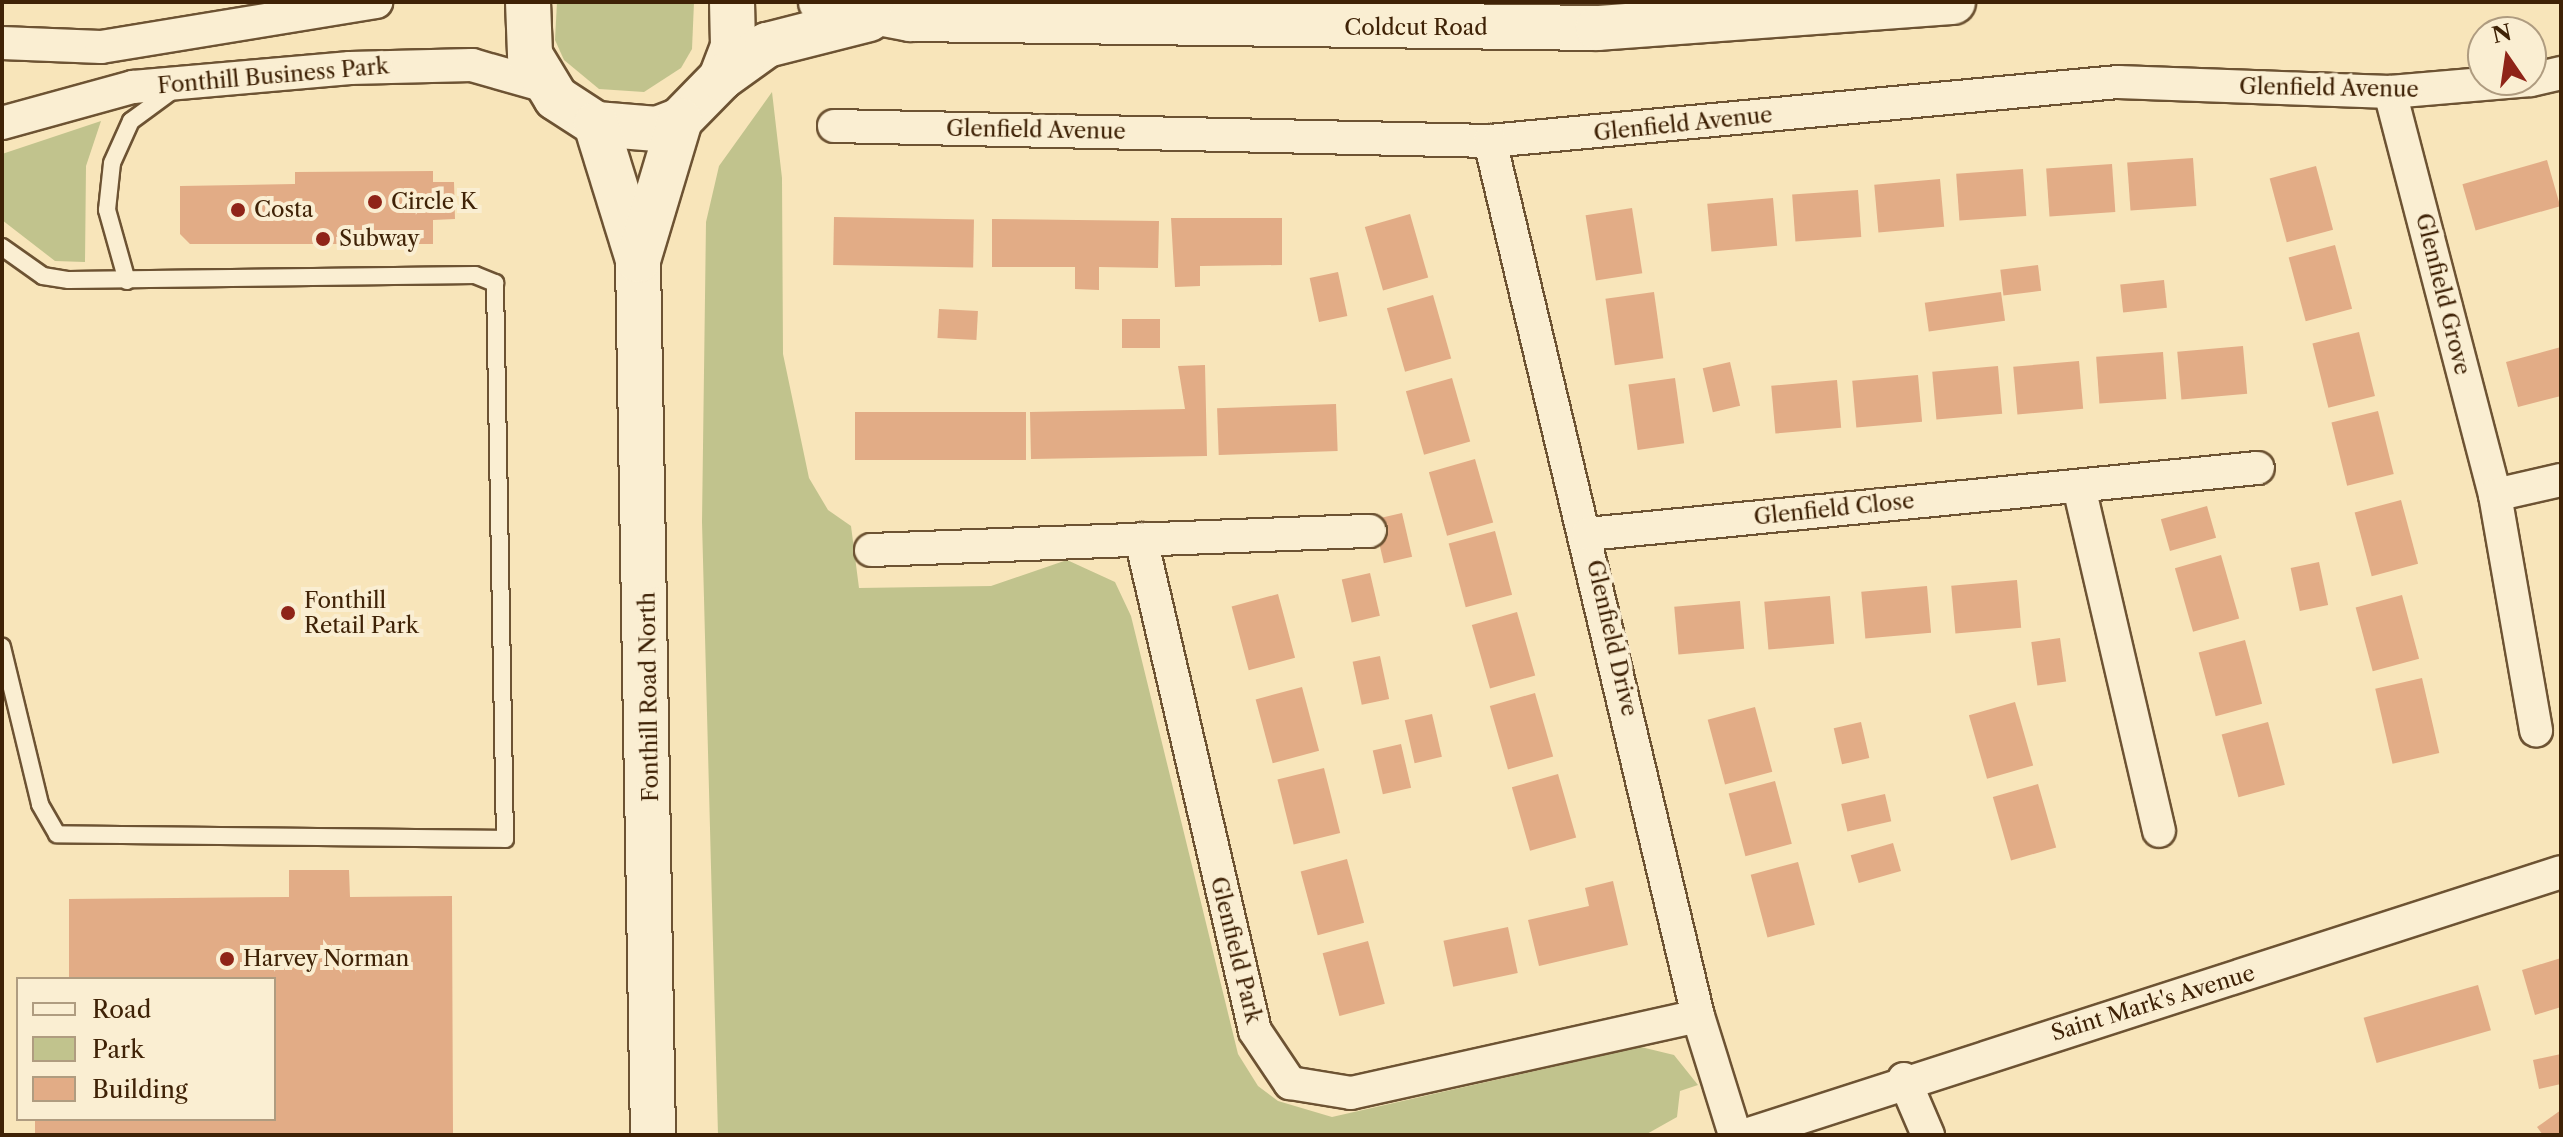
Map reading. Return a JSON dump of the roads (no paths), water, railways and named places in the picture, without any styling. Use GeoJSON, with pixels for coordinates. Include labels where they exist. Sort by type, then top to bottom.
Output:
{"type":"FeatureCollection","features":[{"type":"Feature","properties":{"kind":"main road"},"geometry":{"type":"LineString","coordinates":[[528,2],[528,44],[545,86],[596,124],[657,129],[680,120]]}},
{"type":"Feature","properties":{"kind":"main road","name":"Fonthill Road North"},"geometry":{"type":"LineString","coordinates":[[638,260],[680,120],[721,78],[733,46],[732,2]]}},
{"type":"Feature","properties":{"kind":"main road"},"geometry":{"type":"LineString","coordinates":[[821,2],[879,17]]}},
{"type":"Feature","properties":{"kind":"main road","name":"Coldcut Road"},"geometry":{"type":"LineString","coordinates":[[879,17],[1018,12],[1598,28],[1953,2]]}},
{"type":"Feature","properties":{"kind":"main road"},"geometry":{"type":"LineString","coordinates":[[721,78],[767,45],[879,17]]}},
{"type":"Feature","properties":{"kind":"main road","name":"Fonthill Road North"},"geometry":{"type":"LineString","coordinates":[[596,124],[638,260],[653,1135]]}},
{"type":"Feature","properties":{"kind":"street"},"geometry":{"type":"LineString","coordinates":[[2,43],[101,47],[376,2]]}},
{"type":"Feature","properties":{"kind":"street","name":"Fonthill Business Park"},"geometry":{"type":"LineString","coordinates":[[2,123],[133,87],[181,86],[419,64],[472,65],[545,86]]}},
{"type":"Feature","properties":{"kind":"street","name":"Glenfield Avenue"},"geometry":{"type":"LineString","coordinates":[[834,126],[1490,141],[2118,82],[2390,92],[2467,85]]}},
{"type":"Feature","properties":{"kind":"street","name":"Glenfield Grove"},"geometry":{"type":"LineString","coordinates":[[2390,92],[2495,495],[2536,730]]}},
{"type":"Feature","properties":{"kind":"street","name":"Glenfield Drive"},"geometry":{"type":"LineString","coordinates":[[1490,141],[1496,189],[1588,534],[1698,1016],[1735,1135]]}},
{"type":"Feature","properties":{"kind":"street","name":"Glenfield Close"},"geometry":{"type":"LineString","coordinates":[[1588,534],[2258,468]]}},
{"type":"Feature","properties":{"kind":"street"},"geometry":{"type":"LineString","coordinates":[[2495,495],[2561,480]]}},
{"type":"Feature","properties":{"kind":"street"},"geometry":{"type":"LineString","coordinates":[[2079,487],[2159,831]]}},
{"type":"Feature","properties":{"kind":"street"},"geometry":{"type":"LineString","coordinates":[[871,550],[1370,531]]}},
{"type":"Feature","properties":{"kind":"street","name":"Glenfield Park"},"geometry":{"type":"LineString","coordinates":[[1141,539],[1255,1031],[1290,1083],[1351,1093],[1698,1016]]}},
{"type":"Feature","properties":{"kind":"street","name":"Saint Mark's Avenue"},"geometry":{"type":"LineString","coordinates":[[1746,1135],[1904,1079],[2561,872]]}},
{"type":"Feature","properties":{"kind":"street"},"geometry":{"type":"LineString","coordinates":[[1904,1079],[1928,1135]]}},
{"type":"Feature","properties":{"kind":"lane"},"geometry":{"type":"LineString","coordinates":[[127,281],[107,210],[112,163],[131,121],[181,86]]}},
{"type":"Feature","properties":{"kind":"lane"},"geometry":{"type":"LineString","coordinates":[[2,247],[43,276],[127,281],[475,275],[495,283],[505,839],[57,834],[40,804],[2,647]]}},
{"type":"Feature","properties":{"kind":"place","name":"Circle K"},"geometry":{"type":"Point","coordinates":[375,202]}},
{"type":"Feature","properties":{"kind":"place","name":"Costa"},"geometry":{"type":"Point","coordinates":[238,210]}},
{"type":"Feature","properties":{"kind":"place","name":"Subway"},"geometry":{"type":"Point","coordinates":[323,239]}},
{"type":"Feature","properties":{"kind":"place","name":"Fonthill Retail Park"},"geometry":{"type":"Point","coordinates":[288,613]}},
{"type":"Feature","properties":{"kind":"place","name":"Harvey Norman"},"geometry":{"type":"Point","coordinates":[227,959]}}]}
